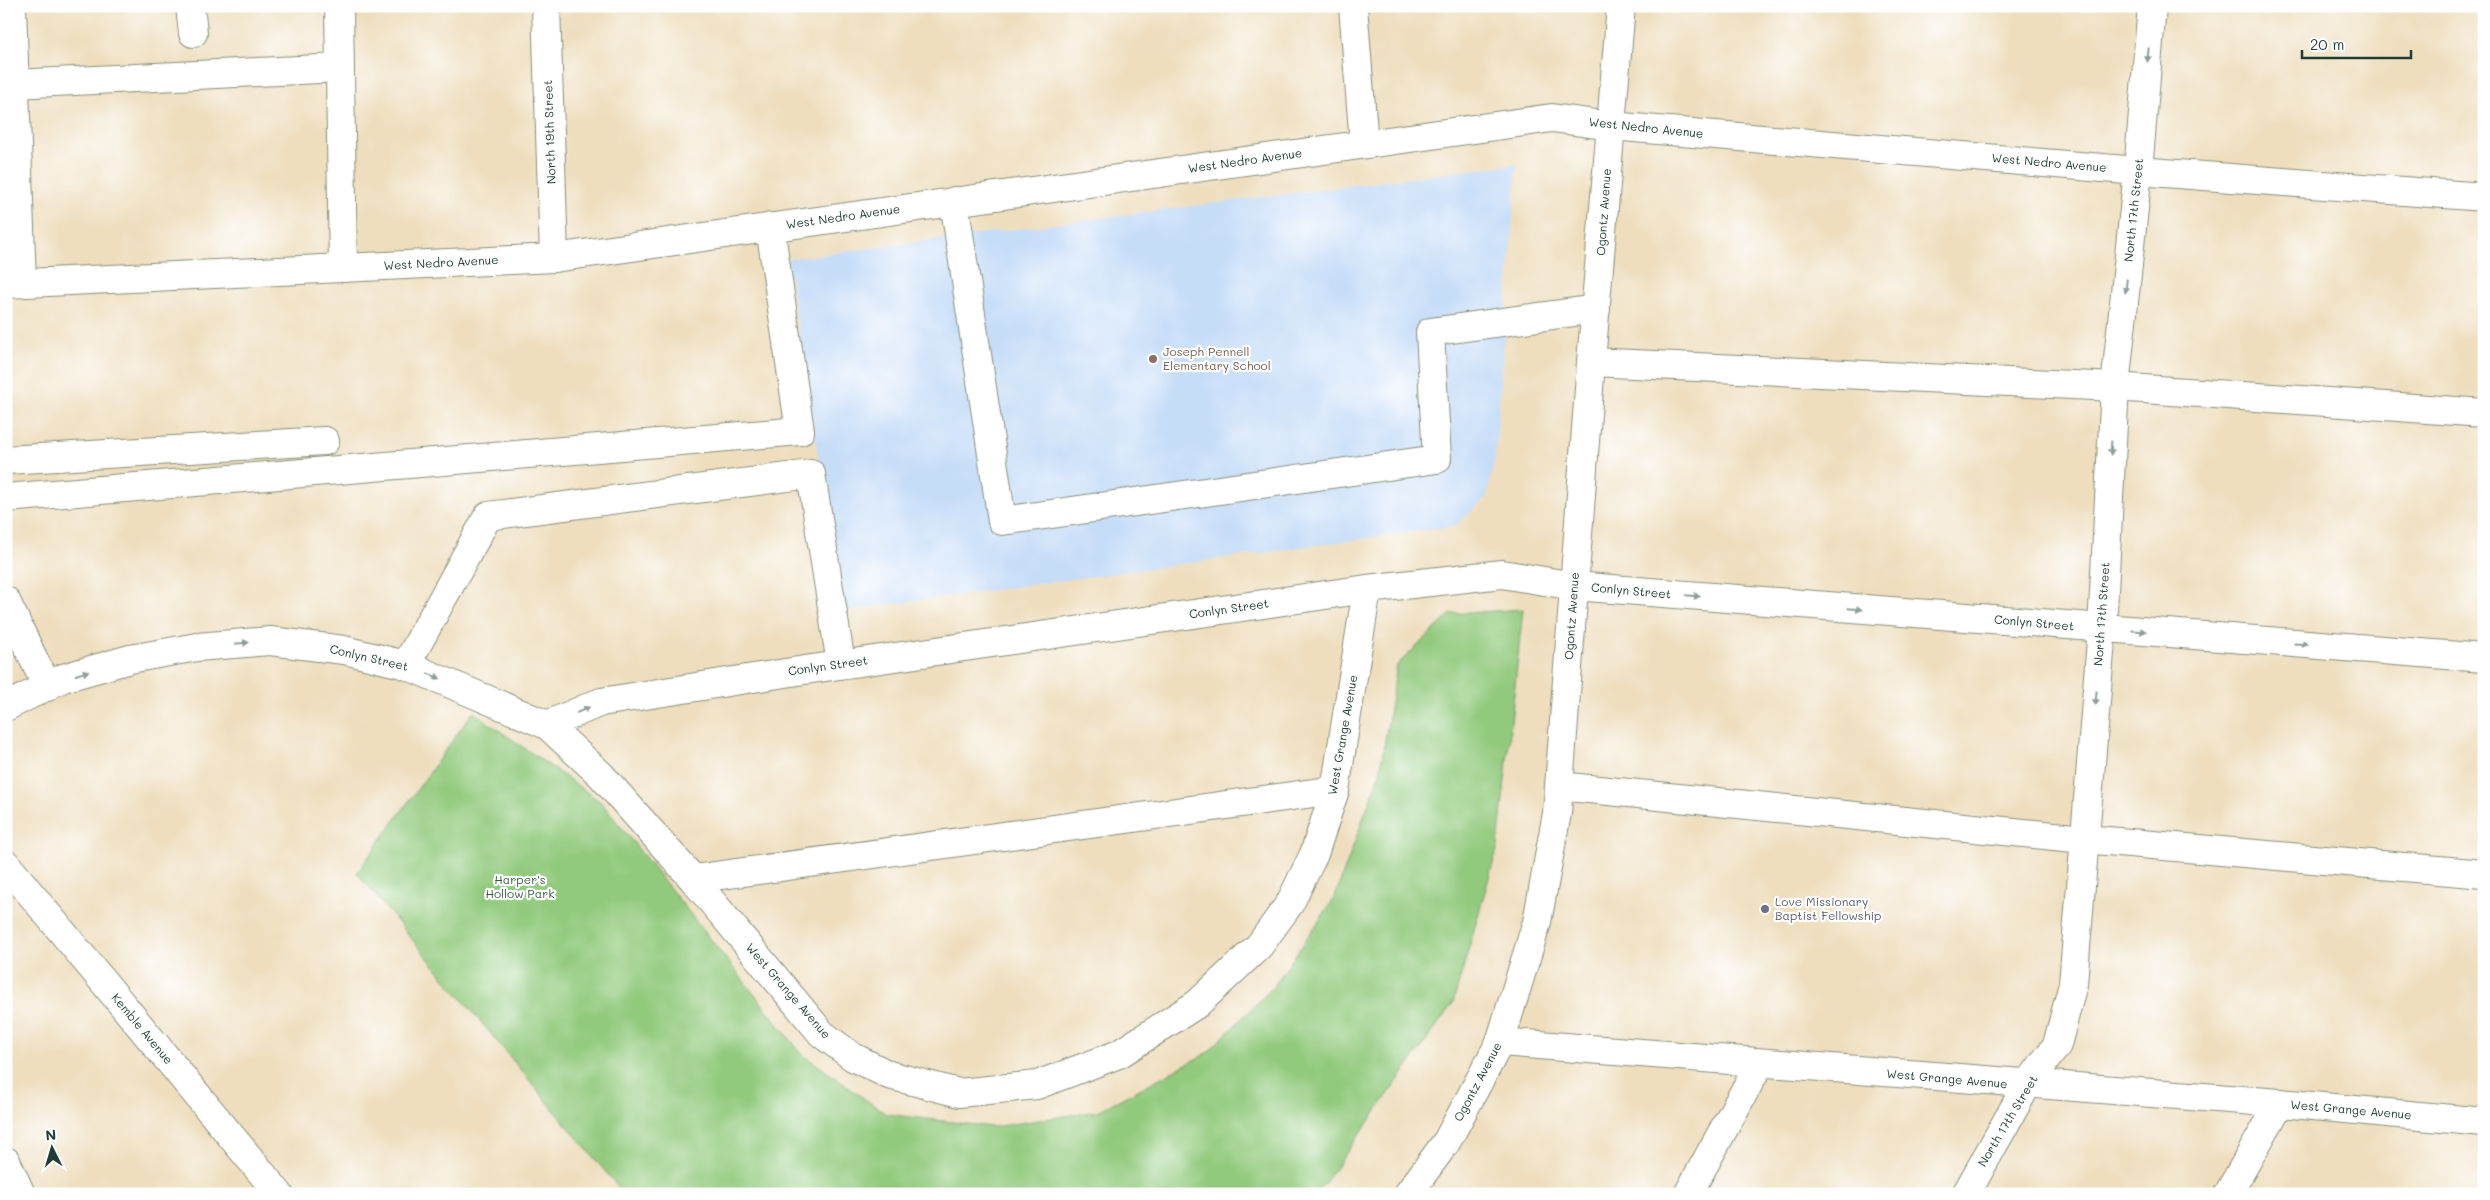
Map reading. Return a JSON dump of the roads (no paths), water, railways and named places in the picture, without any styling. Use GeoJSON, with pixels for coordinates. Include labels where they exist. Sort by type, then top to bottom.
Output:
{"type":"FeatureCollection","features":[{"type":"Feature","properties":{"kind":"street"},"geometry":{"type":"LineString","coordinates":[[12,6],[14,283]]}},
{"type":"Feature","properties":{"kind":"street"},"geometry":{"type":"LineString","coordinates":[[190,6],[193,33]]}},
{"type":"Feature","properties":{"kind":"street"},"geometry":{"type":"LineString","coordinates":[[339,6],[343,268]]}},
{"type":"Feature","properties":{"kind":"street","name":"North 19th Street"},"geometry":{"type":"LineString","coordinates":[[546,6],[554,258]]}},
{"type":"Feature","properties":{"kind":"street"},"geometry":{"type":"LineString","coordinates":[[1353,6],[1364,144]]}},
{"type":"Feature","properties":{"kind":"street","name":"Ogontz Avenue"},"geometry":{"type":"LineString","coordinates":[[1408,1194],[1447,1141],[1500,1042],[1538,922],[1557,813],[1591,362],[1621,6]]}},
{"type":"Feature","properties":{"kind":"street","name":"North 17th Street"},"geometry":{"type":"LineString","coordinates":[[1966,1194],[2027,1085],[2057,1045],[2073,984],[2102,628],[2115,387],[2138,171],[2152,6]]}},
{"type":"Feature","properties":{"kind":"street"},"geometry":{"type":"LineString","coordinates":[[14,84],[340,68]]}},
{"type":"Feature","properties":{"kind":"street","name":"West Nedro Avenue"},"geometry":{"type":"LineString","coordinates":[[14,283],[554,258],[1552,118],[1611,126],[2138,171],[2484,197]]}},
{"type":"Feature","properties":{"kind":"street"},"geometry":{"type":"LineString","coordinates":[[954,202],[1002,521],[1437,459],[1430,332],[1596,309]]}},
{"type":"Feature","properties":{"kind":"street"},"geometry":{"type":"LineString","coordinates":[[6,498],[800,431],[770,227]]}},
{"type":"Feature","properties":{"kind":"street"},"geometry":{"type":"LineString","coordinates":[[1591,362],[2115,387],[2484,413]]}},
{"type":"Feature","properties":{"kind":"street"},"geometry":{"type":"LineString","coordinates":[[6,460],[325,441]]}},
{"type":"Feature","properties":{"kind":"street"},"geometry":{"type":"LineString","coordinates":[[406,665],[488,516],[811,474],[841,664]]}},
{"type":"Feature","properties":{"kind":"street","name":"Conlyn Street"},"geometry":{"type":"LineString","coordinates":[[6,707],[63,678],[130,659],[197,647],[270,641],[344,650],[406,665],[547,726],[601,702],[841,664],[1367,589],[1502,574],[1574,586],[2484,658]]}},
{"type":"Feature","properties":{"kind":"street","name":"West Grange Avenue"},"geometry":{"type":"LineString","coordinates":[[547,726],[601,775],[693,879],[822,1034],[853,1057],[889,1075],[959,1093],[1036,1085],[1119,1054],[1197,1004],[1259,946],[1290,903],[1314,854],[1335,790],[1367,589]]}},
{"type":"Feature","properties":{"kind":"street"},"geometry":{"type":"LineString","coordinates":[[6,601],[46,687]]}},
{"type":"Feature","properties":{"kind":"street"},"geometry":{"type":"LineString","coordinates":[[1559,786],[2084,839],[2484,874]]}},
{"type":"Feature","properties":{"kind":"street"},"geometry":{"type":"LineString","coordinates":[[693,879],[1335,790]]}},
{"type":"Feature","properties":{"kind":"street","name":"Kemble Avenue"},"geometry":{"type":"LineString","coordinates":[[6,864],[280,1194]]}},
{"type":"Feature","properties":{"kind":"street","name":"West Grange Avenue"},"geometry":{"type":"LineString","coordinates":[[1500,1042],[2027,1085],[2280,1103],[2484,1122]]}},
{"type":"Feature","properties":{"kind":"street"},"geometry":{"type":"LineString","coordinates":[[1688,1194],[1760,1063]]}},
{"type":"Feature","properties":{"kind":"street"},"geometry":{"type":"LineString","coordinates":[[2228,1194],[2280,1103]]}},
{"type":"Feature","properties":{"kind":"street"},"geometry":{"type":"LineString","coordinates":[[6,1161],[21,1194]]}},
{"type":"Feature","properties":{"kind":"place","name":"Joseph Pennell Elementary School"},"geometry":{"type":"Point","coordinates":[1153,359]}},
{"type":"Feature","properties":{"kind":"place","name":"Love Missionary Baptist Fellowship"},"geometry":{"type":"Point","coordinates":[1765,909]}},
{"type":"Feature","properties":{"kind":"park label","name":"Harper's Hollow Park"},"geometry":{"type":"Point","coordinates":[520,887]}}]}
